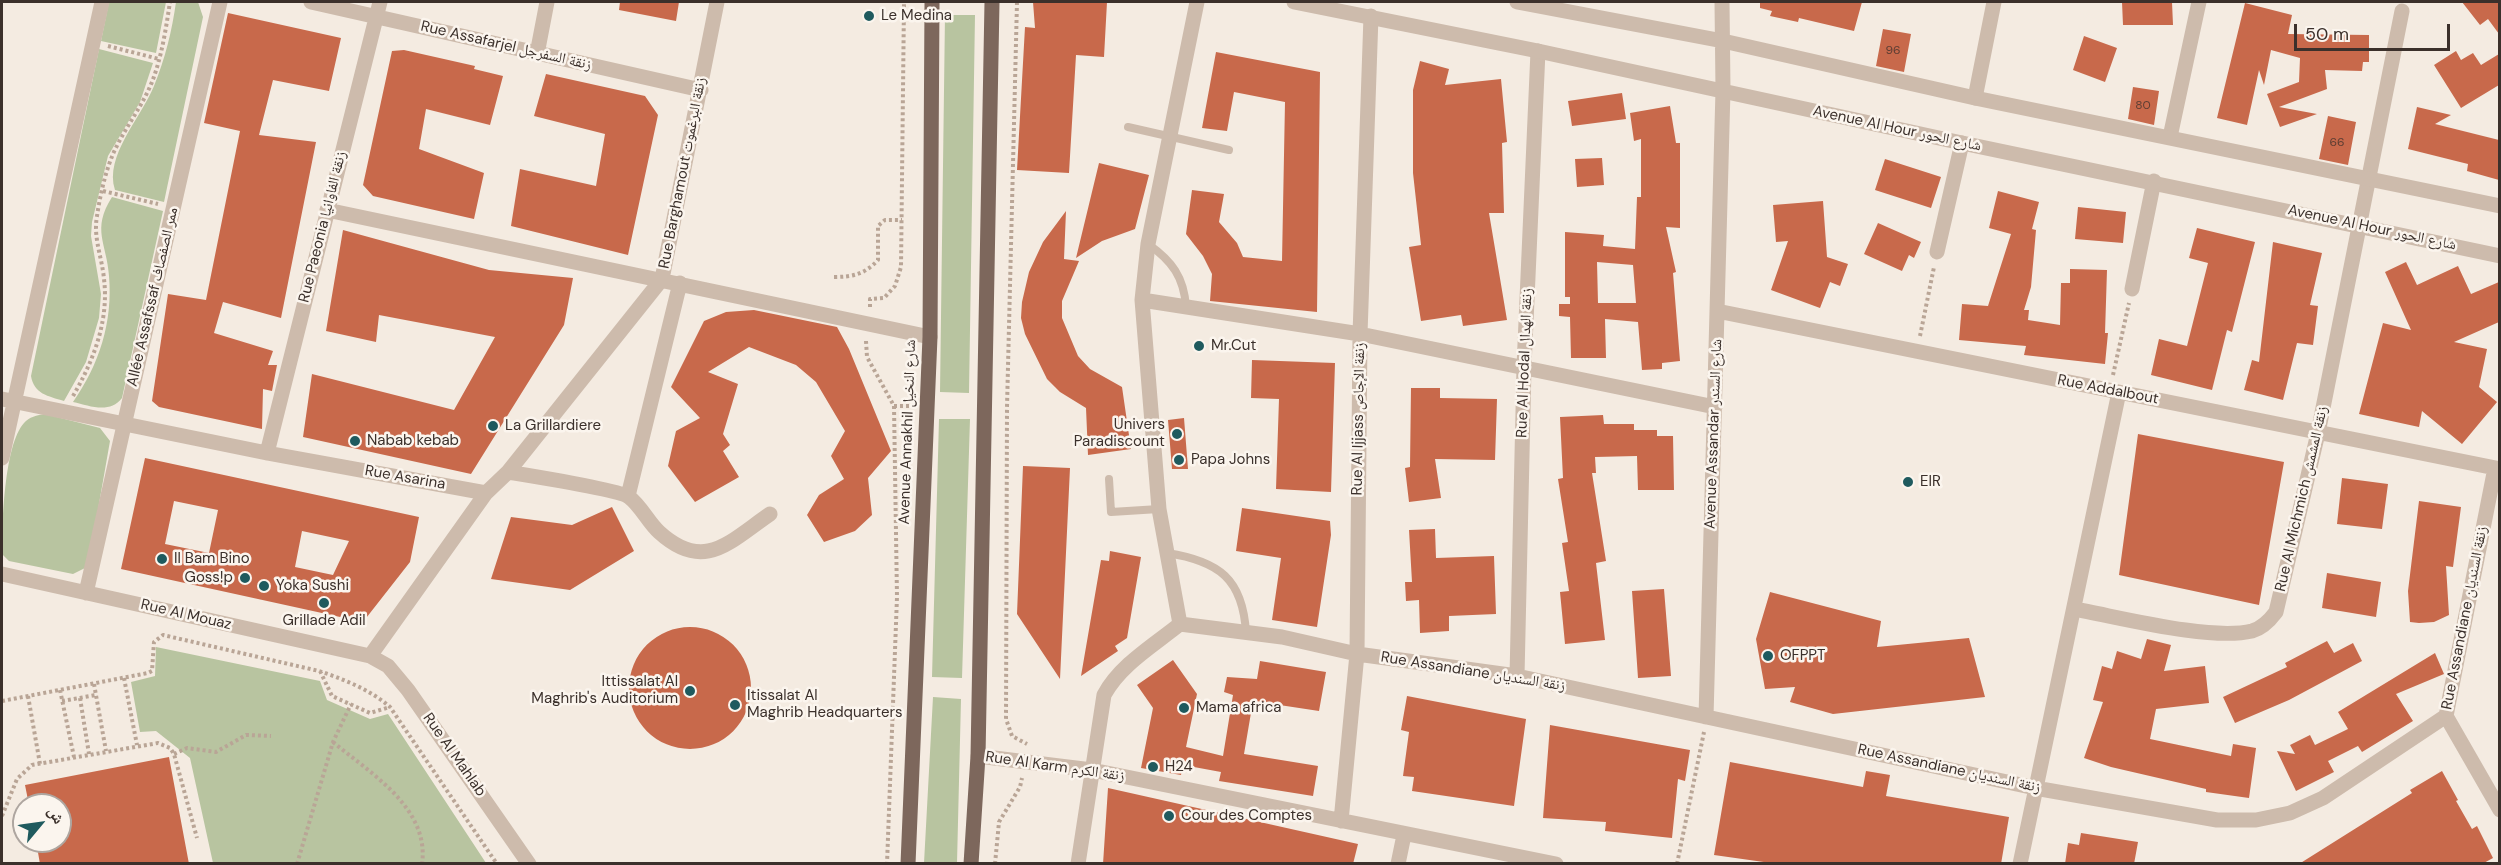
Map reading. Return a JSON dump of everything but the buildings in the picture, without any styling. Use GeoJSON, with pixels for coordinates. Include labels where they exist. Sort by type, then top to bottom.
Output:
{"type":"FeatureCollection","features":[{"type":"Feature","properties":{"kind":"main road","name":"Avenue Annakhil شارع النخيل"},"geometry":{"type":"LineString","coordinates":[[908,864],[930,337],[933,2]]}},
{"type":"Feature","properties":{"kind":"main road"},"geometry":{"type":"LineString","coordinates":[[971,864],[978,756],[992,2]]}},
{"type":"Feature","properties":{"kind":"street"},"geometry":{"type":"LineString","coordinates":[[2,458],[7,400],[102,2]]}},
{"type":"Feature","properties":{"kind":"street","name":"Allée Assafssaf ممر الصفصاف"},"geometry":{"type":"LineString","coordinates":[[86,593],[220,2]]}},
{"type":"Feature","properties":{"kind":"street","name":"Rue Assafarjel زنقة السفرجل"},"geometry":{"type":"LineString","coordinates":[[311,2],[378,8],[537,54],[700,90]]}},
{"type":"Feature","properties":{"kind":"street"},"geometry":{"type":"LineString","coordinates":[[537,54],[548,2]]}},
{"type":"Feature","properties":{"kind":"street","name":"Rue Barghamout زنقة البرغموت"},"geometry":{"type":"LineString","coordinates":[[508,472],[662,279],[717,2]]}},
{"type":"Feature","properties":{"kind":"street"},"geometry":{"type":"LineString","coordinates":[[1078,864],[1104,695],[1111,682],[1180,624],[1159,509],[1142,300],[1148,244],[1197,2]]}},
{"type":"Feature","properties":{"kind":"street","name":"Avenue Al Hour شارع الحور"},"geometry":{"type":"LineString","coordinates":[[1294,2],[1371,16],[1962,143],[2359,224],[2499,256]]}},
{"type":"Feature","properties":{"kind":"street"},"geometry":{"type":"LineString","coordinates":[[1517,2],[1723,41],[1975,98],[2499,206]]}},
{"type":"Feature","properties":{"kind":"street","name":"Avenue Assandar شارع السندر"},"geometry":{"type":"LineString","coordinates":[[1706,717],[1723,90],[1722,2]]}},
{"type":"Feature","properties":{"kind":"street"},"geometry":{"type":"LineString","coordinates":[[1975,98],[1994,2]]}},
{"type":"Feature","properties":{"kind":"street"},"geometry":{"type":"LineString","coordinates":[[2170,137],[2199,2]]}},
{"type":"Feature","properties":{"kind":"street","name":"Rue Paeonia زنقة الفاوانيا"},"geometry":{"type":"LineString","coordinates":[[267,453],[378,8]]}},
{"type":"Feature","properties":{"kind":"street","name":"Rue Al Michmich زنقة المشمش"},"geometry":{"type":"LineString","coordinates":[[2074,609],[2199,631],[2233,634],[2254,631],[2267,624],[2276,612],[2318,433],[2402,11]]}},
{"type":"Feature","properties":{"kind":"street","name":"Rue Al Ijjass زنقة الإجاص"},"geometry":{"type":"LineString","coordinates":[[1341,821],[1357,654],[1360,334],[1371,16]]}},
{"type":"Feature","properties":{"kind":"street","name":"Rue Al Hodal زنقة الهدال"},"geometry":{"type":"LineString","coordinates":[[1517,676],[1524,367],[1538,51]]}},
{"type":"Feature","properties":{"kind":"street"},"geometry":{"type":"LineString","coordinates":[[1937,252],[1962,143]]}},
{"type":"Feature","properties":{"kind":"street"},"geometry":{"type":"LineString","coordinates":[[2132,289],[2154,182]]}},
{"type":"Feature","properties":{"kind":"street"},"geometry":{"type":"LineString","coordinates":[[327,210],[930,337]]}},
{"type":"Feature","properties":{"kind":"street"},"geometry":{"type":"LineString","coordinates":[[628,496],[680,283]]}},
{"type":"Feature","properties":{"kind":"street"},"geometry":{"type":"LineString","coordinates":[[1142,300],[1360,334],[1715,407]]}},
{"type":"Feature","properties":{"kind":"street","name":"Rue Addalbout"},"geometry":{"type":"LineString","coordinates":[[1717,311],[2497,468]]}},
{"type":"Feature","properties":{"kind":"street"},"geometry":{"type":"LineString","coordinates":[[2019,864],[2074,609],[2115,391]]}},
{"type":"Feature","properties":{"kind":"street","name":"Rue Asarina"},"geometry":{"type":"LineString","coordinates":[[7,400],[267,453],[486,493]]}},
{"type":"Feature","properties":{"kind":"street","name":"Rue Assandiane زنقة السنديان"},"geometry":{"type":"LineString","coordinates":[[1180,624],[1281,637],[1357,654],[1517,676],[2035,788],[2217,820],[2256,820],[2290,813],[2324,798],[2446,716],[2497,468]]}},
{"type":"Feature","properties":{"kind":"street"},"geometry":{"type":"LineString","coordinates":[[370,656],[486,493],[508,472],[628,496],[658,532],[680,548],[692,553],[704,554],[717,550],[770,514]]}},
{"type":"Feature","properties":{"kind":"street","name":"Rue Al Mouaz"},"geometry":{"type":"LineString","coordinates":[[2,574],[370,656]]}},
{"type":"Feature","properties":{"kind":"street","name":"Rue Al Mahlab"},"geometry":{"type":"LineString","coordinates":[[370,656],[388,666],[408,690],[528,864]]}},
{"type":"Feature","properties":{"kind":"street"},"geometry":{"type":"LineString","coordinates":[[2446,716],[2499,810]]}},
{"type":"Feature","properties":{"kind":"street","name":"Rue Al Karm زنقة الكرم"},"geometry":{"type":"LineString","coordinates":[[978,756],[1092,770],[1556,864]]}},
{"type":"Feature","properties":{"kind":"street"},"geometry":{"type":"LineString","coordinates":[[1398,864],[1404,835]]}},
{"type":"Feature","properties":{"kind":"lane"},"geometry":{"type":"LineString","coordinates":[[1128,127],[1229,150]]}},
{"type":"Feature","properties":{"kind":"lane"},"geometry":{"type":"LineString","coordinates":[[1148,244],[1164,256],[1179,273],[1185,290],[1186,307]]}},
{"type":"Feature","properties":{"kind":"lane"},"geometry":{"type":"LineString","coordinates":[[1109,479],[1111,512],[1159,509]]}},
{"type":"Feature","properties":{"kind":"lane"},"geometry":{"type":"LineString","coordinates":[[1167,553],[1192,557],[1223,572],[1232,582],[1240,599],[1246,633]]}},
{"type":"Feature","properties":{"kind":"path"},"geometry":{"type":"LineString","coordinates":[[62,411],[83,379],[102,326],[105,280],[98,252],[96,226],[112,155],[141,105],[159,59],[170,2]]}},
{"type":"Feature","properties":{"kind":"path"},"geometry":{"type":"LineString","coordinates":[[887,864],[897,597],[894,406],[867,357],[870,299],[884,298],[899,277],[902,220],[904,2]]}},
{"type":"Feature","properties":{"kind":"path"},"geometry":{"type":"LineString","coordinates":[[995,864],[999,822],[1020,787],[1027,742],[1012,736],[1006,719],[1007,407],[1017,2]]}},
{"type":"Feature","properties":{"kind":"path"},"geometry":{"type":"LineString","coordinates":[[93,43],[159,59]]}},
{"type":"Feature","properties":{"kind":"path"},"geometry":{"type":"LineString","coordinates":[[103,191],[173,208]]}},
{"type":"Feature","properties":{"kind":"path"},"geometry":{"type":"LineString","coordinates":[[834,277],[852,277],[867,270],[878,260],[878,226],[885,220],[902,220]]}},
{"type":"Feature","properties":{"kind":"path"},"geometry":{"type":"LineString","coordinates":[[1916,351],[1937,252]]}},
{"type":"Feature","properties":{"kind":"path"},"geometry":{"type":"LineString","coordinates":[[2115,391],[2132,289]]}},
{"type":"Feature","properties":{"kind":"path"},"geometry":{"type":"LineString","coordinates":[[2,701],[151,671],[154,642],[163,635],[319,671],[347,681],[381,699],[390,707],[497,864]]}},
{"type":"Feature","properties":{"kind":"path"},"geometry":{"type":"LineString","coordinates":[[319,671],[329,693],[373,713],[390,707]]}},
{"type":"Feature","properties":{"kind":"path"},"geometry":{"type":"LineString","coordinates":[[123,678],[137,745]]}},
{"type":"Feature","properties":{"kind":"path"},"geometry":{"type":"LineString","coordinates":[[94,684],[106,751]]}},
{"type":"Feature","properties":{"kind":"path"},"geometry":{"type":"LineString","coordinates":[[60,690],[74,758]]}},
{"type":"Feature","properties":{"kind":"path"},"geometry":{"type":"LineString","coordinates":[[62,701],[96,695]]}},
{"type":"Feature","properties":{"kind":"path"},"geometry":{"type":"LineString","coordinates":[[28,696],[40,764]]}},
{"type":"Feature","properties":{"kind":"path"},"geometry":{"type":"LineString","coordinates":[[80,698],[89,754]]}},
{"type":"Feature","properties":{"kind":"path"},"geometry":{"type":"LineString","coordinates":[[297,864],[333,742],[351,704]]}},
{"type":"Feature","properties":{"kind":"path"},"geometry":{"type":"LineString","coordinates":[[1677,864],[1706,717]]}},
{"type":"Feature","properties":{"kind":"path"},"geometry":{"type":"LineString","coordinates":[[174,753],[188,748],[216,752],[246,735],[272,736]]}},
{"type":"Feature","properties":{"kind":"path"},"geometry":{"type":"LineString","coordinates":[[333,742],[396,795],[405,806],[420,835],[424,850],[422,864]]}},
{"type":"Feature","properties":{"kind":"path"},"geometry":{"type":"LineString","coordinates":[[2,816],[21,773],[32,765],[158,743],[170,748],[174,753],[197,838]]}},
{"type":"Feature","properties":{"kind":"green space"},"geometry":{"type":"Polygon","coordinates":[[[109,2],[166,2],[156,53],[101,41],[109,2]]]}},
{"type":"Feature","properties":{"kind":"green space"},"geometry":{"type":"Polygon","coordinates":[[[176,2],[198,2],[203,17],[164,202],[115,190],[113,177],[119,151],[158,76],[168,45],[176,2]]]}},
{"type":"Feature","properties":{"kind":"green space"},"geometry":{"type":"Polygon","coordinates":[[[945,15],[975,15],[969,393],[940,392],[945,15]]]}},
{"type":"Feature","properties":{"kind":"green space"},"geometry":{"type":"Polygon","coordinates":[[[99,49],[153,63],[140,102],[108,156],[92,222],[91,236],[101,294],[99,318],[86,362],[64,401],[39,391],[31,376],[99,49]]]}},
{"type":"Feature","properties":{"kind":"green space"},"geometry":{"type":"Polygon","coordinates":[[[112,197],[163,211],[122,398],[112,406],[93,407],[73,402],[97,358],[106,326],[110,293],[108,264],[101,228],[102,219],[112,197]]]}},
{"type":"Feature","properties":{"kind":"green space"},"geometry":{"type":"Polygon","coordinates":[[[45,414],[100,428],[110,441],[89,561],[85,568],[73,574],[9,561],[2,554],[6,486],[12,449],[24,423],[28,419],[45,414]]]}},
{"type":"Feature","properties":{"kind":"green space"},"geometry":{"type":"Polygon","coordinates":[[[939,419],[970,419],[962,678],[932,677],[939,419]]]}},
{"type":"Feature","properties":{"kind":"green space"},"geometry":{"type":"Polygon","coordinates":[[[156,647],[320,681],[327,700],[370,719],[388,714],[486,863],[213,863],[190,758],[156,731],[140,732],[131,682],[155,676],[156,647]]]}},
{"type":"Feature","properties":{"kind":"green space"},"geometry":{"type":"Polygon","coordinates":[[[933,697],[961,699],[957,863],[924,863],[933,697]]]}},
{"type":"Feature","properties":{"kind":"place","name":"Le Medina"},"geometry":{"type":"Point","coordinates":[869,16]}},
{"type":"Feature","properties":{"kind":"place","name":"Mr.Cut"},"geometry":{"type":"Point","coordinates":[1199,346]}},
{"type":"Feature","properties":{"kind":"place","name":"La Grillardiere"},"geometry":{"type":"Point","coordinates":[493,426]}},
{"type":"Feature","properties":{"kind":"place","name":"Univers Paradiscount"},"geometry":{"type":"Point","coordinates":[1177,434]}},
{"type":"Feature","properties":{"kind":"place","name":"Nabab kebab"},"geometry":{"type":"Point","coordinates":[355,441]}},
{"type":"Feature","properties":{"kind":"place","name":"Papa Johns"},"geometry":{"type":"Point","coordinates":[1179,460]}},
{"type":"Feature","properties":{"kind":"place","name":"EIR"},"geometry":{"type":"Point","coordinates":[1908,482]}},
{"type":"Feature","properties":{"kind":"place","name":"Il Bam Bino"},"geometry":{"type":"Point","coordinates":[162,559]}},
{"type":"Feature","properties":{"kind":"place","name":"Goss!p"},"geometry":{"type":"Point","coordinates":[245,578]}},
{"type":"Feature","properties":{"kind":"place","name":"Yoka Sushi"},"geometry":{"type":"Point","coordinates":[264,586]}},
{"type":"Feature","properties":{"kind":"place","name":"Grillade Adil"},"geometry":{"type":"Point","coordinates":[324,603]}},
{"type":"Feature","properties":{"kind":"place","name":"OFPPT"},"geometry":{"type":"Point","coordinates":[1768,656]}},
{"type":"Feature","properties":{"kind":"place","name":"Ittissalat Al Maghrib's Auditorium"},"geometry":{"type":"Point","coordinates":[690,691]}},
{"type":"Feature","properties":{"kind":"place","name":"Itissalat Al Maghrib Headquarters"},"geometry":{"type":"Point","coordinates":[735,705]}},
{"type":"Feature","properties":{"kind":"place","name":"Mama africa"},"geometry":{"type":"Point","coordinates":[1184,708]}},
{"type":"Feature","properties":{"kind":"place","name":"H24"},"geometry":{"type":"Point","coordinates":[1153,767]}},
{"type":"Feature","properties":{"kind":"place","name":"Cour des Comptes"},"geometry":{"type":"Point","coordinates":[1169,816]}}]}
